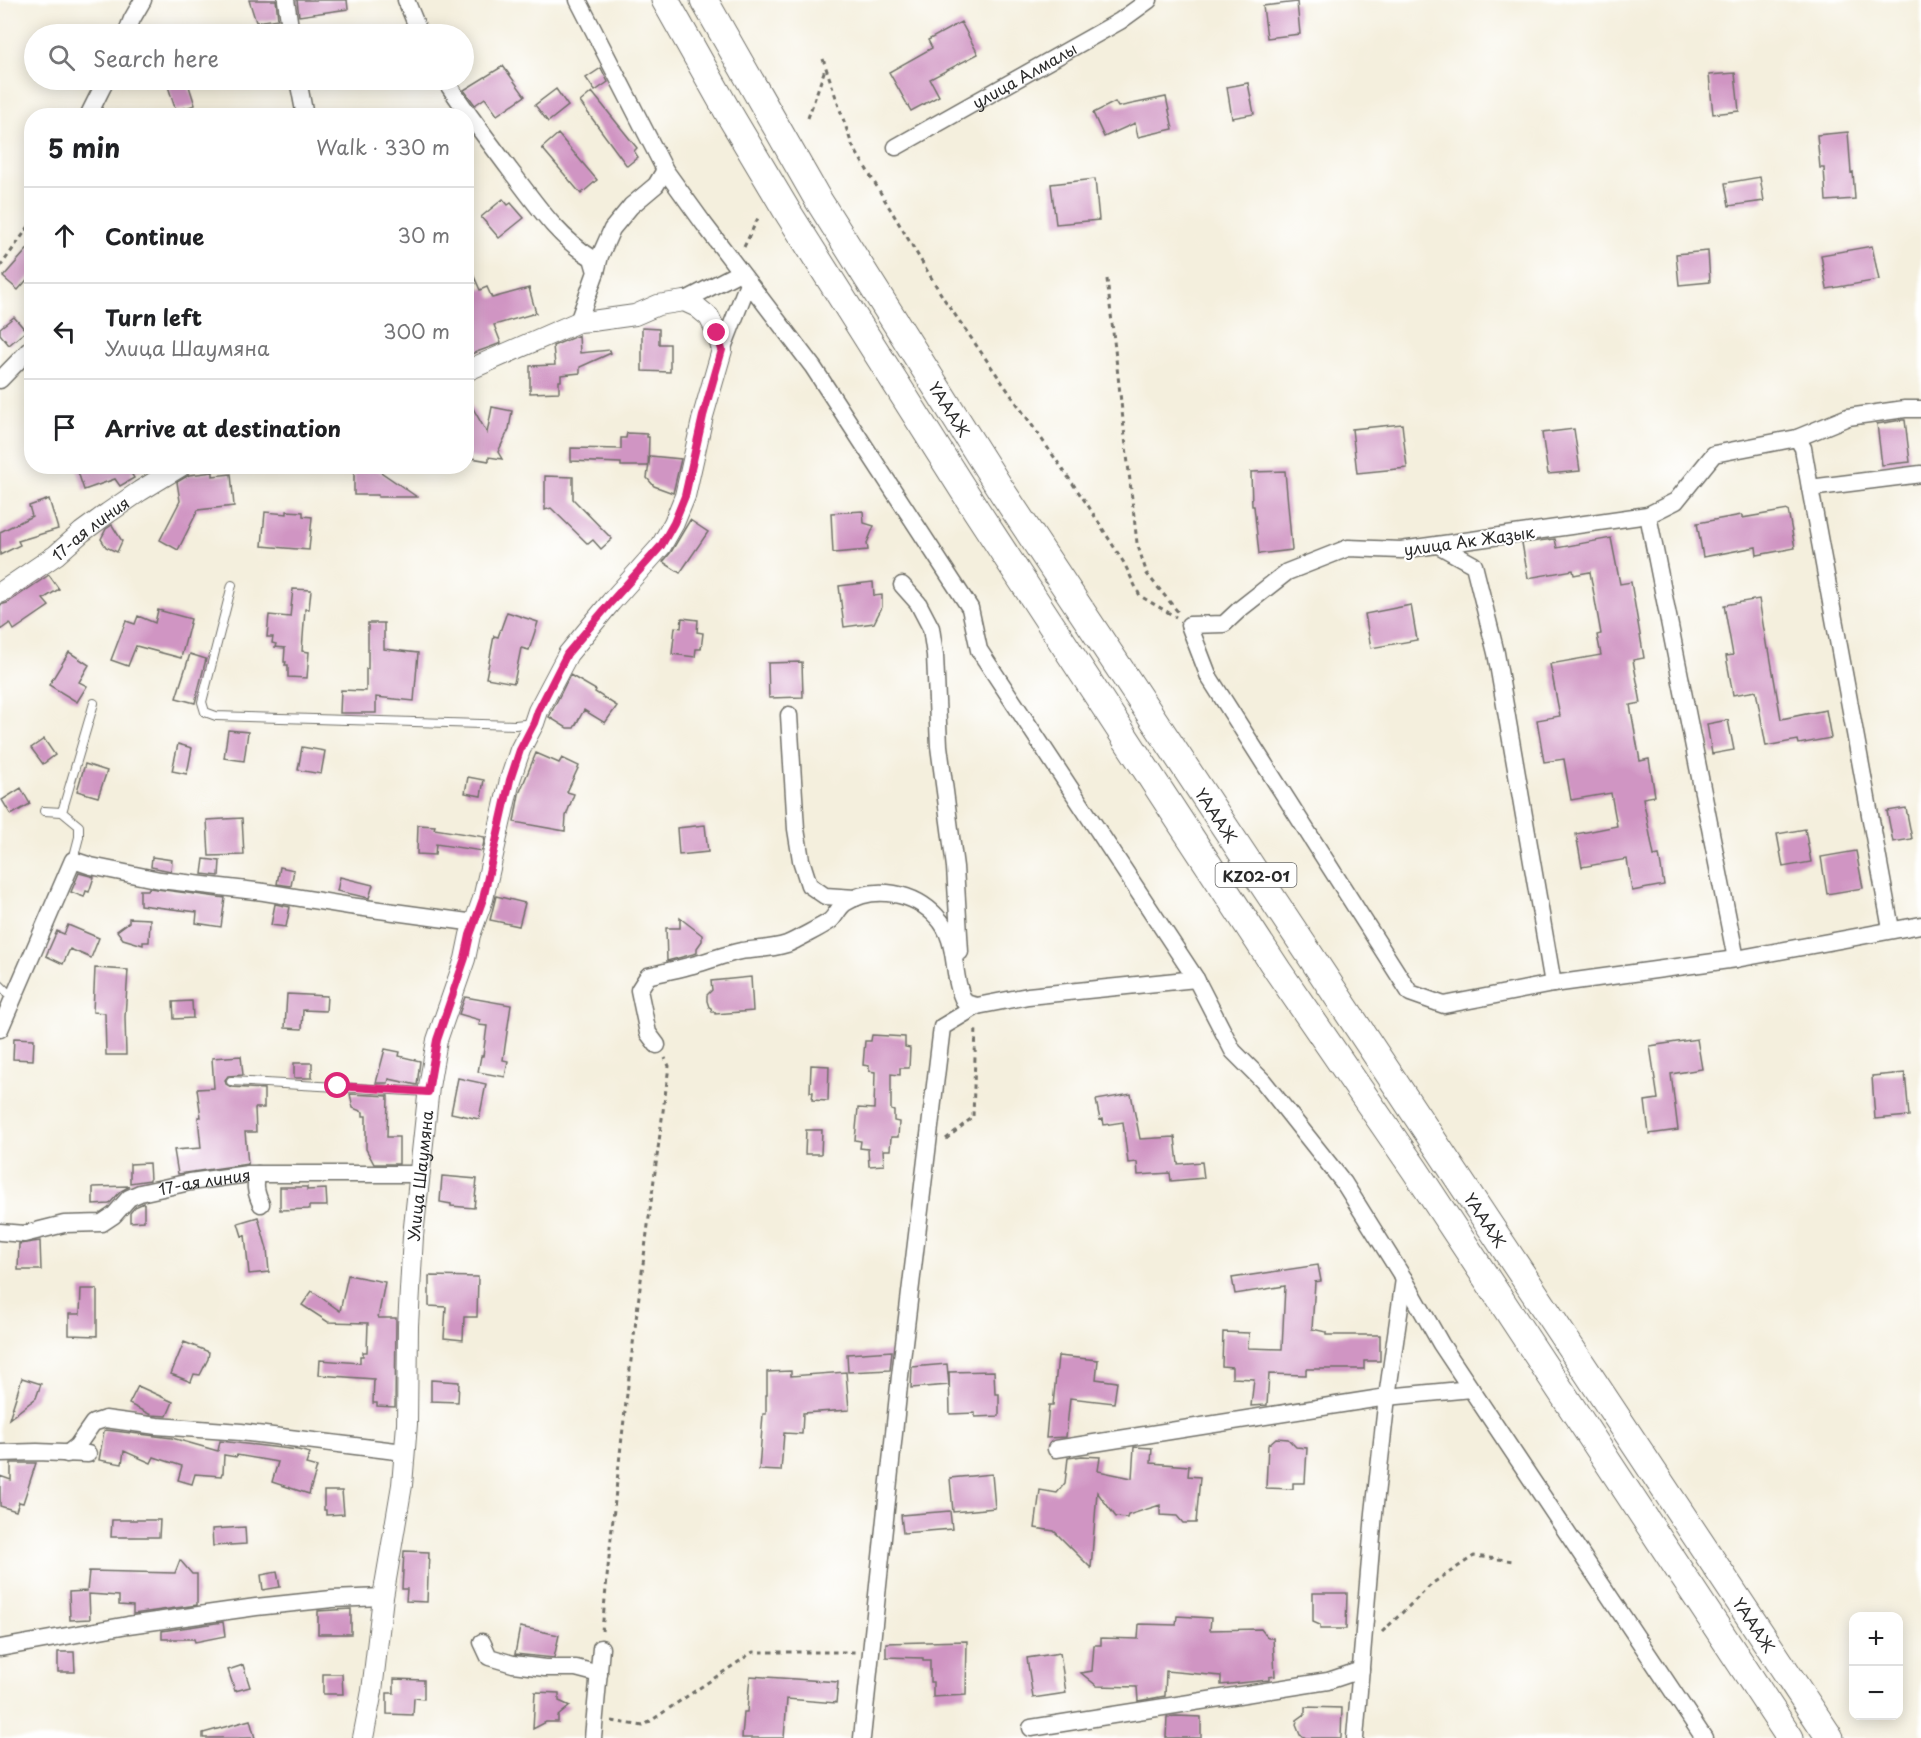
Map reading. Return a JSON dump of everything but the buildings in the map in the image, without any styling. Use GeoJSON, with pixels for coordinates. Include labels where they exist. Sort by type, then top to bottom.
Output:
{"type":"FeatureCollection","features":[{"type":"Feature","properties":{"kind":"highway","name":"ҮАААЖ"},"geometry":{"type":"LineString","coordinates":[[665,0],[786,211],[976,510],[1278,971],[1414,1170],[1790,1738]]}},
{"type":"Feature","properties":{"kind":"highway","name":"ҮАААЖ"},"geometry":{"type":"LineString","coordinates":[[704,0],[817,198],[1003,493],[1830,1738]]}},
{"type":"Feature","properties":{"kind":"street"},"geometry":{"type":"LineString","coordinates":[[130,24],[143,0]]}},
{"type":"Feature","properties":{"kind":"street"},"geometry":{"type":"LineString","coordinates":[[286,0],[290,24]]}},
{"type":"Feature","properties":{"kind":"street"},"geometry":{"type":"LineString","coordinates":[[406,0],[416,24]]}},
{"type":"Feature","properties":{"kind":"street"},"geometry":{"type":"LineString","coordinates":[[578,0],[665,170],[813,368],[970,608],[979,650],[1196,979],[1233,1051],[1263,1081],[1344,1183],[1404,1279],[1441,1344],[1704,1738]]}},
{"type":"Feature","properties":{"kind":"street","name":"улица Алмалы"},"geometry":{"type":"LineString","coordinates":[[896,147],[1120,21],[1149,0]]}},
{"type":"Feature","properties":{"kind":"street"},"geometry":{"type":"LineString","coordinates":[[92,108],[101,90]]}},
{"type":"Feature","properties":{"kind":"street"},"geometry":{"type":"LineString","coordinates":[[300,90],[303,108]]}},
{"type":"Feature","properties":{"kind":"street"},"geometry":{"type":"LineString","coordinates":[[451,90],[463,108]]}},
{"type":"Feature","properties":{"kind":"street"},"geometry":{"type":"LineString","coordinates":[[474,124],[544,215],[577,247],[592,258],[596,272]]}},
{"type":"Feature","properties":{"kind":"street"},"geometry":{"type":"LineString","coordinates":[[577,247],[587,246],[612,229],[632,206],[656,185],[665,170]]}},
{"type":"Feature","properties":{"kind":"street"},"geometry":{"type":"LineString","coordinates":[[578,322],[600,256],[612,229]]}},
{"type":"Feature","properties":{"kind":"street"},"geometry":{"type":"LineString","coordinates":[[474,368],[578,322],[635,315],[658,305],[684,301],[741,273]]}},
{"type":"Feature","properties":{"kind":"street"},"geometry":{"type":"LineString","coordinates":[[722,350],[741,273]]}},
{"type":"Feature","properties":{"kind":"street"},"geometry":{"type":"LineString","coordinates":[[684,301],[697,307],[709,317],[722,350]]}},
{"type":"Feature","properties":{"kind":"street","name":"Улица Шаумяна"},"geometry":{"type":"LineString","coordinates":[[363,1738],[402,1485],[407,1424],[408,1326],[412,1258],[428,1092],[437,1040],[465,958],[495,849],[510,780],[520,750],[567,654],[661,546],[674,523],[685,496],[703,416],[722,350]]}},
{"type":"Feature","properties":{"kind":"street"},"geometry":{"type":"LineString","coordinates":[[0,380],[24,355]]}},
{"type":"Feature","properties":{"kind":"street","name":"улица Ак Жазык"},"geometry":{"type":"LineString","coordinates":[[1189,625],[1224,624],[1287,572],[1348,548],[1401,550],[1648,515],[1676,501],[1714,454],[1797,438],[1848,417],[1921,409]]}},
{"type":"Feature","properties":{"kind":"street"},"geometry":{"type":"LineString","coordinates":[[1797,438],[1803,448],[1892,929]]}},
{"type":"Feature","properties":{"kind":"street","name":"17-ая линия"},"geometry":{"type":"LineString","coordinates":[[0,593],[57,555],[82,532],[108,513],[168,474]]}},
{"type":"Feature","properties":{"kind":"street"},"geometry":{"type":"LineString","coordinates":[[1810,488],[1921,474]]}},
{"type":"Feature","properties":{"kind":"street"},"geometry":{"type":"LineString","coordinates":[[1648,515],[1736,959]]}},
{"type":"Feature","properties":{"kind":"street"},"geometry":{"type":"LineString","coordinates":[[1438,545],[1473,565],[1496,653],[1553,984]]}},
{"type":"Feature","properties":{"kind":"street"},"geometry":{"type":"LineString","coordinates":[[902,585],[918,603],[931,627],[935,655],[939,746],[955,867],[960,951],[956,973]]}},
{"type":"Feature","properties":{"kind":"street"},"geometry":{"type":"LineString","coordinates":[[1189,625],[1209,677],[1410,993],[1444,1005],[1553,984],[1736,959],[1921,925]]}},
{"type":"Feature","properties":{"kind":"street"},"geometry":{"type":"LineString","coordinates":[[789,715],[796,829],[801,860],[809,885],[825,896],[855,898]]}},
{"type":"Feature","properties":{"kind":"street"},"geometry":{"type":"LineString","coordinates":[[0,1029],[73,860],[91,866],[160,880],[264,892],[475,923]]}},
{"type":"Feature","properties":{"kind":"street"},"geometry":{"type":"LineString","coordinates":[[657,1045],[648,1033],[639,990],[648,976],[740,951],[760,950],[787,944],[830,921],[844,903],[861,896],[882,893],[897,893],[912,898],[938,918],[947,932],[953,949],[960,995],[965,1003],[977,1006]]}},
{"type":"Feature","properties":{"kind":"street"},"geometry":{"type":"LineString","coordinates":[[862,1738],[898,1388],[942,1027],[977,1006],[1029,996],[1196,979]]}},
{"type":"Feature","properties":{"kind":"street"},"geometry":{"type":"LineString","coordinates":[[258,1174],[255,1182],[256,1193],[261,1204]]}},
{"type":"Feature","properties":{"kind":"street","name":"17-ая линия"},"geometry":{"type":"LineString","coordinates":[[0,1232],[24,1234],[64,1224],[102,1223],[114,1215],[129,1198],[140,1193],[190,1182],[258,1174],[420,1174]]}},
{"type":"Feature","properties":{"kind":"street"},"geometry":{"type":"LineString","coordinates":[[1355,1738],[1374,1513],[1387,1397],[1404,1279]]}},
{"type":"Feature","properties":{"kind":"street"},"geometry":{"type":"LineString","coordinates":[[1056,1449],[1387,1397],[1472,1389]]}},
{"type":"Feature","properties":{"kind":"street"},"geometry":{"type":"LineString","coordinates":[[67,1454],[77,1446],[93,1423],[105,1419],[157,1426],[241,1432],[404,1452]]}},
{"type":"Feature","properties":{"kind":"street"},"geometry":{"type":"LineString","coordinates":[[0,1453],[88,1454]]}},
{"type":"Feature","properties":{"kind":"street"},"geometry":{"type":"LineString","coordinates":[[0,1648],[128,1624],[256,1607],[332,1599],[383,1597]]}},
{"type":"Feature","properties":{"kind":"street"},"geometry":{"type":"LineString","coordinates":[[482,1642],[489,1657],[513,1664],[544,1668],[576,1668],[599,1674]]}},
{"type":"Feature","properties":{"kind":"street"},"geometry":{"type":"LineString","coordinates":[[593,1738],[601,1648]]}},
{"type":"Feature","properties":{"kind":"street"},"geometry":{"type":"LineString","coordinates":[[1031,1728],[1328,1681],[1361,1670]]}},
{"type":"Feature","properties":{"kind":"lane"},"geometry":{"type":"LineString","coordinates":[[232,585],[202,702],[205,712],[216,717],[515,725],[534,723]]}},
{"type":"Feature","properties":{"kind":"lane"},"geometry":{"type":"LineString","coordinates":[[62,812],[94,703]]}},
{"type":"Feature","properties":{"kind":"lane"},"geometry":{"type":"LineString","coordinates":[[44,811],[62,812],[79,826],[79,837],[73,860]]}},
{"type":"Feature","properties":{"kind":"lane"},"geometry":{"type":"LineString","coordinates":[[0,985],[13,998]]}},
{"type":"Feature","properties":{"kind":"lane"},"geometry":{"type":"LineString","coordinates":[[231,1081],[413,1089],[428,1092]]}},
{"type":"Feature","properties":{"kind":"path"},"geometry":{"type":"LineString","coordinates":[[823,59],[852,145],[945,299],[1089,507],[1124,563],[1140,596],[1189,625]]}},
{"type":"Feature","properties":{"kind":"path"},"geometry":{"type":"LineString","coordinates":[[808,118],[826,68]]}},
{"type":"Feature","properties":{"kind":"path"},"geometry":{"type":"LineString","coordinates":[[741,273],[759,216]]}},
{"type":"Feature","properties":{"kind":"path"},"geometry":{"type":"LineString","coordinates":[[0,267],[24,233]]}},
{"type":"Feature","properties":{"kind":"path"},"geometry":{"type":"LineString","coordinates":[[1107,279],[1137,543],[1147,574],[1189,625]]}},
{"type":"Feature","properties":{"kind":"path"},"geometry":{"type":"LineString","coordinates":[[926,1162],[949,1136],[973,1117],[977,1006]]}},
{"type":"Feature","properties":{"kind":"path"},"geometry":{"type":"LineString","coordinates":[[601,1648],[625,1412],[669,1066],[657,1045]]}},
{"type":"Feature","properties":{"kind":"path"},"geometry":{"type":"LineString","coordinates":[[1380,1635],[1433,1583],[1474,1556],[1514,1561]]}},
{"type":"Feature","properties":{"kind":"path"},"geometry":{"type":"LineString","coordinates":[[595,1718],[643,1726],[753,1652],[870,1652]]}},
{"type":"Feature","properties":{"kind":"route"},"geometry":{"type":"LineString","coordinates":[[338,1086],[413,1089],[428,1092],[437,1040],[483,899],[510,780],[520,750],[567,654],[661,546],[674,523],[685,496],[703,416],[722,350],[717,333]]}}]}
